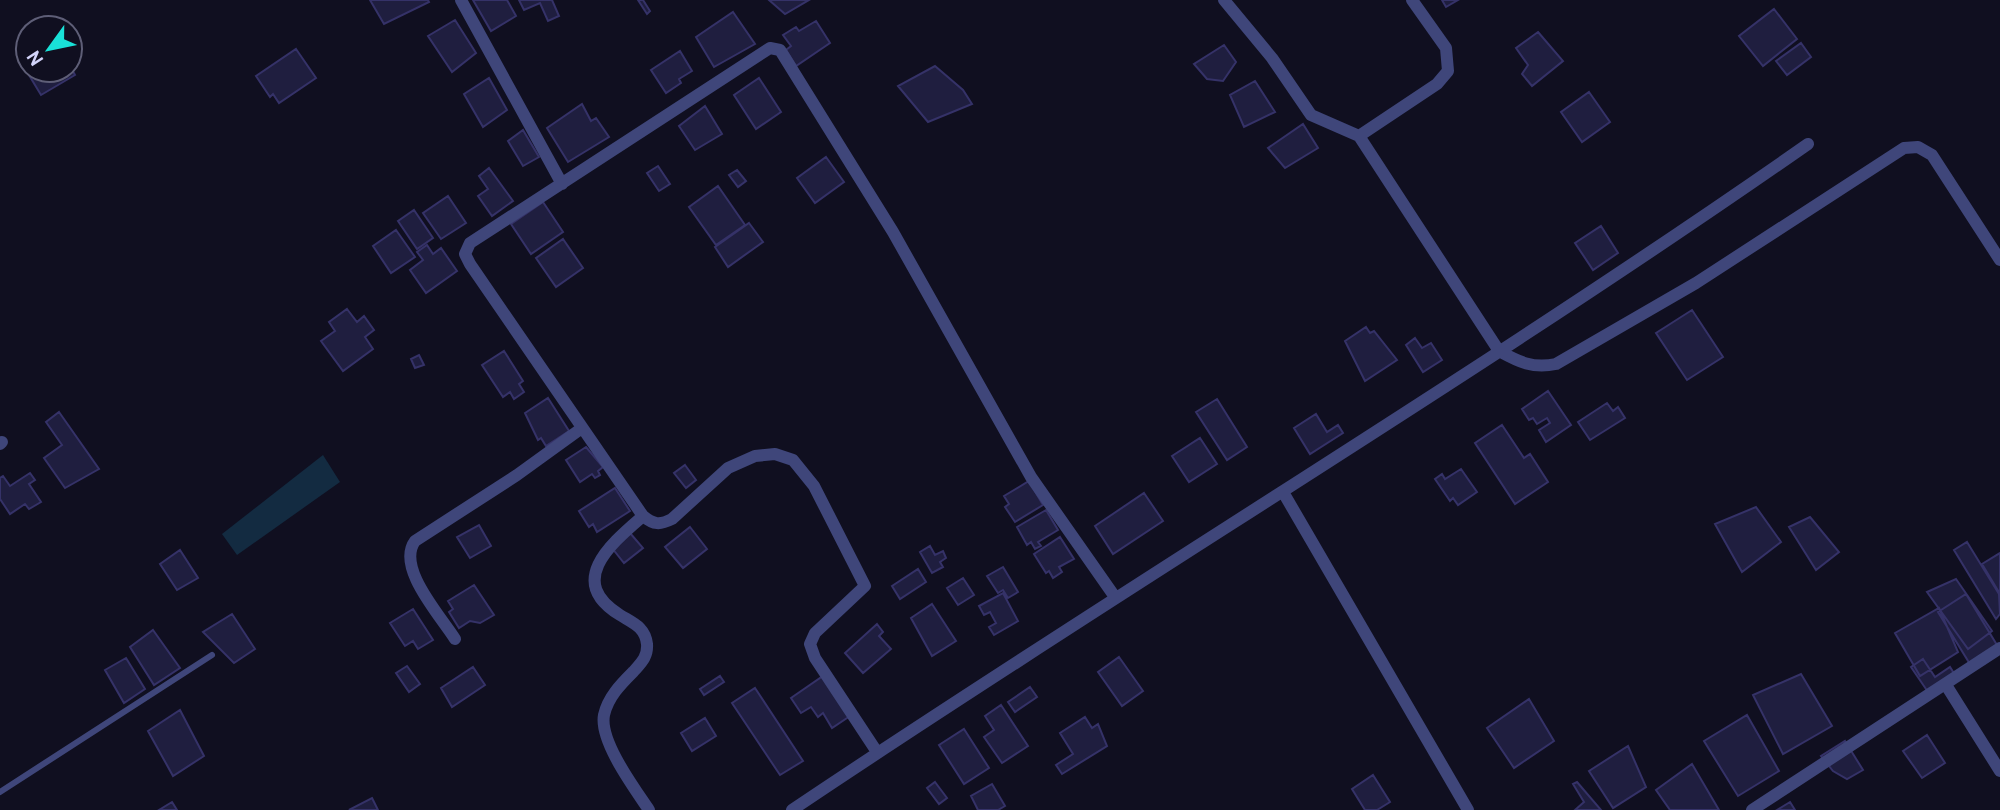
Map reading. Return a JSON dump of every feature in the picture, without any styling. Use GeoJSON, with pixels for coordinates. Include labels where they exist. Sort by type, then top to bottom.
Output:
{"type":"FeatureCollection","features":[{"type":"Feature","properties":{"kind":"street"},"geometry":{"type":"LineString","coordinates":[[461,0],[562,184]]}},
{"type":"Feature","properties":{"kind":"street"},"geometry":{"type":"LineString","coordinates":[[1224,0],[1272,58],[1311,116],[1359,136],[1499,351],[1523,364],[1539,367],[1556,364],[1696,283],[1904,148],[1918,147],[1932,155],[2000,260]]}},
{"type":"Feature","properties":{"kind":"street"},"geometry":{"type":"LineString","coordinates":[[1359,136],[1437,84],[1448,71],[1446,48],[1412,0]]}},
{"type":"Feature","properties":{"kind":"street"},"geometry":{"type":"LineString","coordinates":[[877,752],[815,658],[810,644],[815,633],[865,586],[814,486],[793,460],[775,454],[755,456],[728,468],[672,519],[661,524],[652,523],[643,516],[465,254],[470,243],[770,48],[780,50],[893,232],[1031,477],[1115,597]]}},
{"type":"Feature","properties":{"kind":"street"},"geometry":{"type":"LineString","coordinates":[[792,810],[1115,597],[1283,492],[1688,228],[1808,144]]}},
{"type":"Feature","properties":{"kind":"street"},"geometry":{"type":"LineString","coordinates":[[455,639],[410,570],[409,549],[415,541],[517,475],[582,428]]}},
{"type":"Feature","properties":{"kind":"street"},"geometry":{"type":"LineString","coordinates":[[1283,492],[1468,810]]}},
{"type":"Feature","properties":{"kind":"street"},"geometry":{"type":"LineString","coordinates":[[643,516],[598,560],[594,576],[598,594],[607,606],[644,631],[647,644],[644,662],[615,690],[603,717],[612,748],[649,810]]}},
{"type":"Feature","properties":{"kind":"street"},"geometry":{"type":"LineString","coordinates":[[1752,810],[2000,648]]}},
{"type":"Feature","properties":{"kind":"street"},"geometry":{"type":"LineString","coordinates":[[1946,685],[2000,771]]}},
{"type":"Feature","properties":{"kind":"lane"},"geometry":{"type":"LineString","coordinates":[[0,792],[212,655]]}},
{"type":"Feature","properties":{"kind":"water"},"geometry":{"type":"Polygon","coordinates":[[[323,455],[340,482],[237,555],[222,534],[323,455]]]}},
{"type":"Feature","properties":{"kind":"building"},"geometry":{"type":"Polygon","coordinates":[[[370,0],[428,0],[429,2],[384,24],[370,0]]]}},
{"type":"Feature","properties":{"kind":"building"},"geometry":{"type":"Polygon","coordinates":[[[473,0],[507,0],[516,16],[491,31],[473,0]]]}},
{"type":"Feature","properties":{"kind":"building"},"geometry":{"type":"Polygon","coordinates":[[[519,0],[552,0],[559,16],[548,21],[540,3],[524,10],[519,0]]]}},
{"type":"Feature","properties":{"kind":"building"},"geometry":{"type":"Polygon","coordinates":[[[638,0],[643,0],[650,11],[647,14],[638,0]]]}},
{"type":"Feature","properties":{"kind":"building"},"geometry":{"type":"Polygon","coordinates":[[[769,0],[809,0],[785,14],[769,0]]]}},
{"type":"Feature","properties":{"kind":"building"},"geometry":{"type":"Polygon","coordinates":[[[1442,0],[1458,0],[1446,7],[1442,0]]]}},
{"type":"Feature","properties":{"kind":"building"},"geometry":{"type":"Polygon","coordinates":[[[1774,9],[1797,39],[1763,66],[1739,36],[1774,9]]]}},
{"type":"Feature","properties":{"kind":"building"},"geometry":{"type":"Polygon","coordinates":[[[733,12],[755,44],[714,67],[696,37],[733,12]]]}},
{"type":"Feature","properties":{"kind":"building"},"geometry":{"type":"Polygon","coordinates":[[[455,20],[476,53],[452,72],[428,36],[455,20]]]}},
{"type":"Feature","properties":{"kind":"building"},"geometry":{"type":"Polygon","coordinates":[[[816,21],[830,43],[796,66],[786,50],[791,46],[783,35],[796,27],[799,31],[816,21]]]}},
{"type":"Feature","properties":{"kind":"building"},"geometry":{"type":"Polygon","coordinates":[[[1538,32],[1563,61],[1532,86],[1522,74],[1528,65],[1516,48],[1538,32]]]}},
{"type":"Feature","properties":{"kind":"building"},"geometry":{"type":"Polygon","coordinates":[[[1801,43],[1811,57],[1787,75],[1776,61],[1801,43]]]}},
{"type":"Feature","properties":{"kind":"building"},"geometry":{"type":"Polygon","coordinates":[[[1224,45],[1236,62],[1223,81],[1207,79],[1194,64],[1224,45]]]}},
{"type":"Feature","properties":{"kind":"building"},"geometry":{"type":"Polygon","coordinates":[[[296,49],[316,78],[279,103],[273,94],[270,97],[256,76],[296,49]]]}},
{"type":"Feature","properties":{"kind":"building"},"geometry":{"type":"Polygon","coordinates":[[[680,51],[692,71],[679,79],[681,83],[666,93],[651,70],[680,51]]]}},
{"type":"Feature","properties":{"kind":"building"},"geometry":{"type":"Polygon","coordinates":[[[935,66],[963,90],[972,104],[928,122],[898,86],[935,66]]]}},
{"type":"Feature","properties":{"kind":"building"},"geometry":{"type":"Polygon","coordinates":[[[489,78],[507,110],[483,127],[464,94],[489,78]]]}},
{"type":"Feature","properties":{"kind":"building"},"geometry":{"type":"Polygon","coordinates":[[[759,78],[781,112],[756,129],[734,95],[759,78]]]}},
{"type":"Feature","properties":{"kind":"building"},"geometry":{"type":"Polygon","coordinates":[[[1255,81],[1275,112],[1244,127],[1230,95],[1255,81]]]}},
{"type":"Feature","properties":{"kind":"building"},"geometry":{"type":"Polygon","coordinates":[[[34,84],[60,84],[41,95],[34,84]]]}},
{"type":"Feature","properties":{"kind":"building"},"geometry":{"type":"Polygon","coordinates":[[[1589,92],[1610,122],[1582,142],[1561,112],[1589,92]]]}},
{"type":"Feature","properties":{"kind":"building"},"geometry":{"type":"Polygon","coordinates":[[[582,104],[591,121],[596,118],[609,137],[568,162],[547,128],[582,104]]]}},
{"type":"Feature","properties":{"kind":"building"},"geometry":{"type":"Polygon","coordinates":[[[705,106],[722,134],[695,150],[679,126],[705,106]]]}},
{"type":"Feature","properties":{"kind":"building"},"geometry":{"type":"Polygon","coordinates":[[[1303,124],[1318,148],[1285,168],[1268,148],[1303,124]]]}},
{"type":"Feature","properties":{"kind":"building"},"geometry":{"type":"Polygon","coordinates":[[[523,130],[539,157],[523,166],[508,141],[523,130]]]}},
{"type":"Feature","properties":{"kind":"building"},"geometry":{"type":"Polygon","coordinates":[[[826,157],[844,182],[815,203],[797,178],[826,157]]]}},
{"type":"Feature","properties":{"kind":"building"},"geometry":{"type":"Polygon","coordinates":[[[658,166],[670,184],[659,191],[647,173],[658,166]]]}},
{"type":"Feature","properties":{"kind":"building"},"geometry":{"type":"Polygon","coordinates":[[[489,168],[513,201],[492,216],[478,196],[488,189],[479,176],[489,168]]]}},
{"type":"Feature","properties":{"kind":"building"},"geometry":{"type":"Polygon","coordinates":[[[737,170],[746,181],[738,187],[729,175],[737,170]]]}},
{"type":"Feature","properties":{"kind":"building"},"geometry":{"type":"Polygon","coordinates":[[[718,186],[745,225],[716,245],[689,207],[718,186]]]}},
{"type":"Feature","properties":{"kind":"building"},"geometry":{"type":"Polygon","coordinates":[[[448,196],[466,223],[441,239],[423,213],[448,196]]]}},
{"type":"Feature","properties":{"kind":"building"},"geometry":{"type":"Polygon","coordinates":[[[543,202],[563,232],[531,254],[511,224],[543,202]]]}},
{"type":"Feature","properties":{"kind":"building"},"geometry":{"type":"Polygon","coordinates":[[[414,210],[433,238],[417,249],[398,221],[414,210]]]}},
{"type":"Feature","properties":{"kind":"building"},"geometry":{"type":"Polygon","coordinates":[[[749,223],[763,242],[728,267],[715,247],[749,223]]]}},
{"type":"Feature","properties":{"kind":"building"},"geometry":{"type":"Polygon","coordinates":[[[1601,226],[1618,253],[1593,270],[1575,243],[1601,226]]]}},
{"type":"Feature","properties":{"kind":"building"},"geometry":{"type":"Polygon","coordinates":[[[396,230],[415,257],[391,273],[373,246],[396,230]]]}},
{"type":"Feature","properties":{"kind":"building"},"geometry":{"type":"Polygon","coordinates":[[[563,239],[583,268],[556,287],[536,258],[563,239]]]}},
{"type":"Feature","properties":{"kind":"building"},"geometry":{"type":"Polygon","coordinates":[[[427,245],[433,254],[441,248],[457,271],[426,293],[410,270],[423,260],[417,252],[427,245]]]}},
{"type":"Feature","properties":{"kind":"building"},"geometry":{"type":"Polygon","coordinates":[[[347,309],[357,322],[364,316],[374,330],[365,337],[373,349],[343,371],[321,341],[335,331],[329,322],[347,309]]]}},
{"type":"Feature","properties":{"kind":"building"},"geometry":{"type":"Polygon","coordinates":[[[1692,310],[1723,357],[1687,380],[1656,333],[1692,310]]]}},
{"type":"Feature","properties":{"kind":"building"},"geometry":{"type":"Polygon","coordinates":[[[1366,327],[1370,333],[1374,331],[1397,360],[1365,381],[1345,341],[1366,327]]]}},
{"type":"Feature","properties":{"kind":"building"},"geometry":{"type":"Polygon","coordinates":[[[1415,338],[1422,348],[1431,343],[1442,360],[1423,372],[1406,345],[1415,338]]]}},
{"type":"Feature","properties":{"kind":"building"},"geometry":{"type":"Polygon","coordinates":[[[504,351],[523,381],[519,384],[524,392],[514,399],[510,392],[503,397],[482,365],[504,351]]]}},
{"type":"Feature","properties":{"kind":"building"},"geometry":{"type":"Polygon","coordinates":[[[419,355],[424,365],[415,368],[411,359],[419,355]]]}},
{"type":"Feature","properties":{"kind":"building"},"geometry":{"type":"Polygon","coordinates":[[[1548,391],[1571,425],[1546,442],[1539,430],[1550,423],[1547,418],[1537,424],[1533,418],[1529,420],[1522,409],[1548,391]]]}},
{"type":"Feature","properties":{"kind":"building"},"geometry":{"type":"Polygon","coordinates":[[[548,398],[569,431],[546,446],[541,438],[538,440],[525,413],[548,398]]]}},
{"type":"Feature","properties":{"kind":"building"},"geometry":{"type":"Polygon","coordinates":[[[1217,399],[1247,447],[1227,460],[1196,412],[1217,399]]]}},
{"type":"Feature","properties":{"kind":"building"},"geometry":{"type":"Polygon","coordinates":[[[1607,403],[1613,411],[1618,407],[1625,418],[1590,440],[1578,422],[1607,403]]]}},
{"type":"Feature","properties":{"kind":"building"},"geometry":{"type":"Polygon","coordinates":[[[59,412],[99,469],[65,488],[44,458],[62,445],[46,422],[59,412]]]}},
{"type":"Feature","properties":{"kind":"building"},"geometry":{"type":"Polygon","coordinates":[[[1316,414],[1327,432],[1338,425],[1343,433],[1310,454],[1294,428],[1316,414]]]}},
{"type":"Feature","properties":{"kind":"building"},"geometry":{"type":"Polygon","coordinates":[[[1502,425],[1524,458],[1530,454],[1548,482],[1515,504],[1475,443],[1502,425]]]}},
{"type":"Feature","properties":{"kind":"building"},"geometry":{"type":"Polygon","coordinates":[[[1200,438],[1217,464],[1189,482],[1172,456],[1200,438]]]}},
{"type":"Feature","properties":{"kind":"building"},"geometry":{"type":"Polygon","coordinates":[[[586,447],[603,467],[598,471],[600,475],[595,478],[592,474],[580,482],[566,460],[586,447]]]}},
{"type":"Feature","properties":{"kind":"building"},"geometry":{"type":"Polygon","coordinates":[[[685,465],[696,480],[686,488],[674,473],[685,465]]]}},
{"type":"Feature","properties":{"kind":"building"},"geometry":{"type":"Polygon","coordinates":[[[1461,469],[1477,492],[1458,505],[1453,498],[1450,501],[1435,479],[1442,474],[1445,479],[1461,469]]]}},
{"type":"Feature","properties":{"kind":"building"},"geometry":{"type":"Polygon","coordinates":[[[30,473],[35,480],[29,484],[41,502],[29,509],[25,504],[10,514],[0,499],[0,478],[3,476],[10,486],[30,473]]]}},
{"type":"Feature","properties":{"kind":"building"},"geometry":{"type":"Polygon","coordinates":[[[1029,481],[1043,505],[1015,522],[1005,507],[1009,504],[1004,496],[1029,481]]]}},
{"type":"Feature","properties":{"kind":"building"},"geometry":{"type":"Polygon","coordinates":[[[615,488],[630,511],[597,532],[593,524],[589,527],[579,511],[615,488]]]}},
{"type":"Feature","properties":{"kind":"building"},"geometry":{"type":"Polygon","coordinates":[[[1144,493],[1163,521],[1113,554],[1095,526],[1144,493]]]}},
{"type":"Feature","properties":{"kind":"building"},"geometry":{"type":"Polygon","coordinates":[[[1756,507],[1781,542],[1742,572],[1715,524],[1756,507]]]}},
{"type":"Feature","properties":{"kind":"building"},"geometry":{"type":"Polygon","coordinates":[[[1046,510],[1058,530],[1038,542],[1041,546],[1035,549],[1031,542],[1027,545],[1017,527],[1046,510]]]}},
{"type":"Feature","properties":{"kind":"building"},"geometry":{"type":"Polygon","coordinates":[[[1810,517],[1839,552],[1816,570],[1789,527],[1810,517]]]}},
{"type":"Feature","properties":{"kind":"building"},"geometry":{"type":"Polygon","coordinates":[[[479,525],[491,546],[470,558],[457,537],[479,525]]]}},
{"type":"Feature","properties":{"kind":"building"},"geometry":{"type":"Polygon","coordinates":[[[690,527],[707,549],[683,568],[665,547],[690,527]]]}},
{"type":"Feature","properties":{"kind":"building"},"geometry":{"type":"Polygon","coordinates":[[[630,533],[643,548],[624,563],[612,548],[630,533]]]}},
{"type":"Feature","properties":{"kind":"building"},"geometry":{"type":"Polygon","coordinates":[[[1060,537],[1074,559],[1059,567],[1062,572],[1053,578],[1049,571],[1046,573],[1034,554],[1060,537]]]}},
{"type":"Feature","properties":{"kind":"building"},"geometry":{"type":"Polygon","coordinates":[[[1967,542],[1999,594],[2000,614],[1996,619],[1954,550],[1967,542]]]}},
{"type":"Feature","properties":{"kind":"building"},"geometry":{"type":"Polygon","coordinates":[[[930,546],[935,555],[943,551],[946,558],[940,562],[943,567],[932,573],[920,552],[930,546]]]}},
{"type":"Feature","properties":{"kind":"building"},"geometry":{"type":"Polygon","coordinates":[[[180,550],[198,578],[177,590],[160,564],[180,550]]]}},
{"type":"Feature","properties":{"kind":"building"},"geometry":{"type":"Polygon","coordinates":[[[2000,553],[2000,594],[1982,564],[2000,553]]]}},
{"type":"Feature","properties":{"kind":"building"},"geometry":{"type":"Polygon","coordinates":[[[1003,567],[1018,592],[1008,598],[1003,590],[998,593],[987,576],[1003,567]]]}},
{"type":"Feature","properties":{"kind":"building"},"geometry":{"type":"Polygon","coordinates":[[[918,569],[926,582],[900,599],[892,586],[918,569]]]}},
{"type":"Feature","properties":{"kind":"building"},"geometry":{"type":"Polygon","coordinates":[[[963,578],[974,595],[958,605],[947,588],[963,578]]]}},
{"type":"Feature","properties":{"kind":"building"},"geometry":{"type":"Polygon","coordinates":[[[1956,579],[1992,631],[1968,649],[1927,592],[1956,579]]]}},
{"type":"Feature","properties":{"kind":"building"},"geometry":{"type":"Polygon","coordinates":[[[474,585],[494,615],[480,623],[470,621],[459,628],[449,612],[453,609],[448,601],[474,585]]]}},
{"type":"Feature","properties":{"kind":"building"},"geometry":{"type":"Polygon","coordinates":[[[1003,593],[1018,621],[994,635],[989,627],[996,623],[990,612],[984,615],[979,606],[1003,593]]]}},
{"type":"Feature","properties":{"kind":"building"},"geometry":{"type":"Polygon","coordinates":[[[1966,594],[2000,650],[1973,669],[1938,612],[1966,594]]]}},
{"type":"Feature","properties":{"kind":"building"},"geometry":{"type":"Polygon","coordinates":[[[932,604],[956,641],[932,656],[911,618],[932,604]]]}},
{"type":"Feature","properties":{"kind":"building"},"geometry":{"type":"Polygon","coordinates":[[[1939,608],[1958,652],[1920,676],[1895,633],[1939,608]]]}},
{"type":"Feature","properties":{"kind":"building"},"geometry":{"type":"Polygon","coordinates":[[[413,609],[433,640],[418,649],[413,641],[405,646],[390,623],[413,609]]]}},
{"type":"Feature","properties":{"kind":"building"},"geometry":{"type":"Polygon","coordinates":[[[232,614],[255,649],[234,663],[203,632],[232,614]]]}},
{"type":"Feature","properties":{"kind":"building"},"geometry":{"type":"Polygon","coordinates":[[[877,624],[883,632],[879,636],[891,649],[863,673],[845,653],[877,624]]]}},
{"type":"Feature","properties":{"kind":"building"},"geometry":{"type":"Polygon","coordinates":[[[153,630],[180,668],[154,685],[130,647],[153,630]]]}},
{"type":"Feature","properties":{"kind":"building"},"geometry":{"type":"Polygon","coordinates":[[[1119,657],[1143,691],[1122,706],[1098,672],[1119,657]]]}},
{"type":"Feature","properties":{"kind":"building"},"geometry":{"type":"Polygon","coordinates":[[[126,658],[145,689],[124,703],[105,670],[126,658]]]}},
{"type":"Feature","properties":{"kind":"building"},"geometry":{"type":"Polygon","coordinates":[[[1923,659],[1935,677],[1950,667],[1955,675],[1928,692],[1911,667],[1923,659]]]}},
{"type":"Feature","properties":{"kind":"building"},"geometry":{"type":"Polygon","coordinates":[[[407,666],[420,684],[409,692],[396,673],[407,666]]]}},
{"type":"Feature","properties":{"kind":"building"},"geometry":{"type":"Polygon","coordinates":[[[473,667],[485,685],[452,707],[441,688],[473,667]]]}},
{"type":"Feature","properties":{"kind":"building"},"geometry":{"type":"Polygon","coordinates":[[[1801,674],[1832,726],[1783,754],[1753,695],[1801,674]]]}},
{"type":"Feature","properties":{"kind":"building"},"geometry":{"type":"Polygon","coordinates":[[[720,676],[724,682],[704,695],[700,689],[720,676]]]}},
{"type":"Feature","properties":{"kind":"building"},"geometry":{"type":"Polygon","coordinates":[[[823,676],[850,716],[832,728],[823,713],[818,717],[811,707],[801,713],[791,698],[823,676]]]}},
{"type":"Feature","properties":{"kind":"building"},"geometry":{"type":"Polygon","coordinates":[[[1030,687],[1037,697],[1015,712],[1008,702],[1030,687]]]}},
{"type":"Feature","properties":{"kind":"building"},"geometry":{"type":"Polygon","coordinates":[[[755,688],[803,761],[780,775],[732,703],[755,688]]]}},
{"type":"Feature","properties":{"kind":"building"},"geometry":{"type":"Polygon","coordinates":[[[1529,699],[1554,741],[1514,768],[1487,728],[1529,699]]]}},
{"type":"Feature","properties":{"kind":"building"},"geometry":{"type":"Polygon","coordinates":[[[1001,705],[1028,746],[1002,763],[984,737],[994,730],[985,716],[1001,705]]]}},
{"type":"Feature","properties":{"kind":"building"},"geometry":{"type":"Polygon","coordinates":[[[180,710],[204,756],[173,776],[148,731],[180,710]]]}},
{"type":"Feature","properties":{"kind":"building"},"geometry":{"type":"Polygon","coordinates":[[[1747,715],[1779,771],[1738,796],[1704,741],[1747,715]]]}},
{"type":"Feature","properties":{"kind":"building"},"geometry":{"type":"Polygon","coordinates":[[[1085,717],[1092,728],[1098,724],[1107,746],[1062,774],[1056,765],[1073,754],[1060,733],[1085,717]]]}},
{"type":"Feature","properties":{"kind":"building"},"geometry":{"type":"Polygon","coordinates":[[[705,718],[716,736],[692,751],[681,733],[705,718]]]}},
{"type":"Feature","properties":{"kind":"building"},"geometry":{"type":"Polygon","coordinates":[[[964,729],[989,768],[964,784],[939,745],[964,729]]]}},
{"type":"Feature","properties":{"kind":"building"},"geometry":{"type":"Polygon","coordinates":[[[1927,735],[1945,763],[1922,778],[1903,751],[1927,735]]]}},
{"type":"Feature","properties":{"kind":"building"},"geometry":{"type":"Polygon","coordinates":[[[1845,741],[1863,770],[1847,779],[1833,771],[1821,756],[1845,741]]]}},
{"type":"Feature","properties":{"kind":"building"},"geometry":{"type":"Polygon","coordinates":[[[1628,746],[1646,787],[1613,808],[1589,771],[1628,746]]]}},
{"type":"Feature","properties":{"kind":"building"},"geometry":{"type":"Polygon","coordinates":[[[1692,764],[1719,810],[1670,810],[1656,790],[1692,764]]]}},
{"type":"Feature","properties":{"kind":"building"},"geometry":{"type":"Polygon","coordinates":[[[1373,775],[1390,802],[1377,810],[1365,810],[1352,789],[1373,775]]]}},
{"type":"Feature","properties":{"kind":"building"},"geometry":{"type":"Polygon","coordinates":[[[935,782],[947,798],[939,804],[927,788],[935,782]]]}},
{"type":"Feature","properties":{"kind":"building"},"geometry":{"type":"Polygon","coordinates":[[[1577,782],[1601,810],[1575,810],[1584,802],[1573,784],[1577,782]]]}},
{"type":"Feature","properties":{"kind":"building"},"geometry":{"type":"Polygon","coordinates":[[[992,784],[1005,806],[998,810],[978,810],[971,796],[992,784]]]}},
{"type":"Feature","properties":{"kind":"building"},"geometry":{"type":"Polygon","coordinates":[[[372,798],[378,810],[349,810],[372,798]]]}},
{"type":"Feature","properties":{"kind":"building"},"geometry":{"type":"Polygon","coordinates":[[[172,802],[177,810],[159,810],[172,802]]]}},
{"type":"Feature","properties":{"kind":"building"},"geometry":{"type":"Polygon","coordinates":[[[1790,802],[1795,810],[1777,810],[1790,802]]]}}]}
